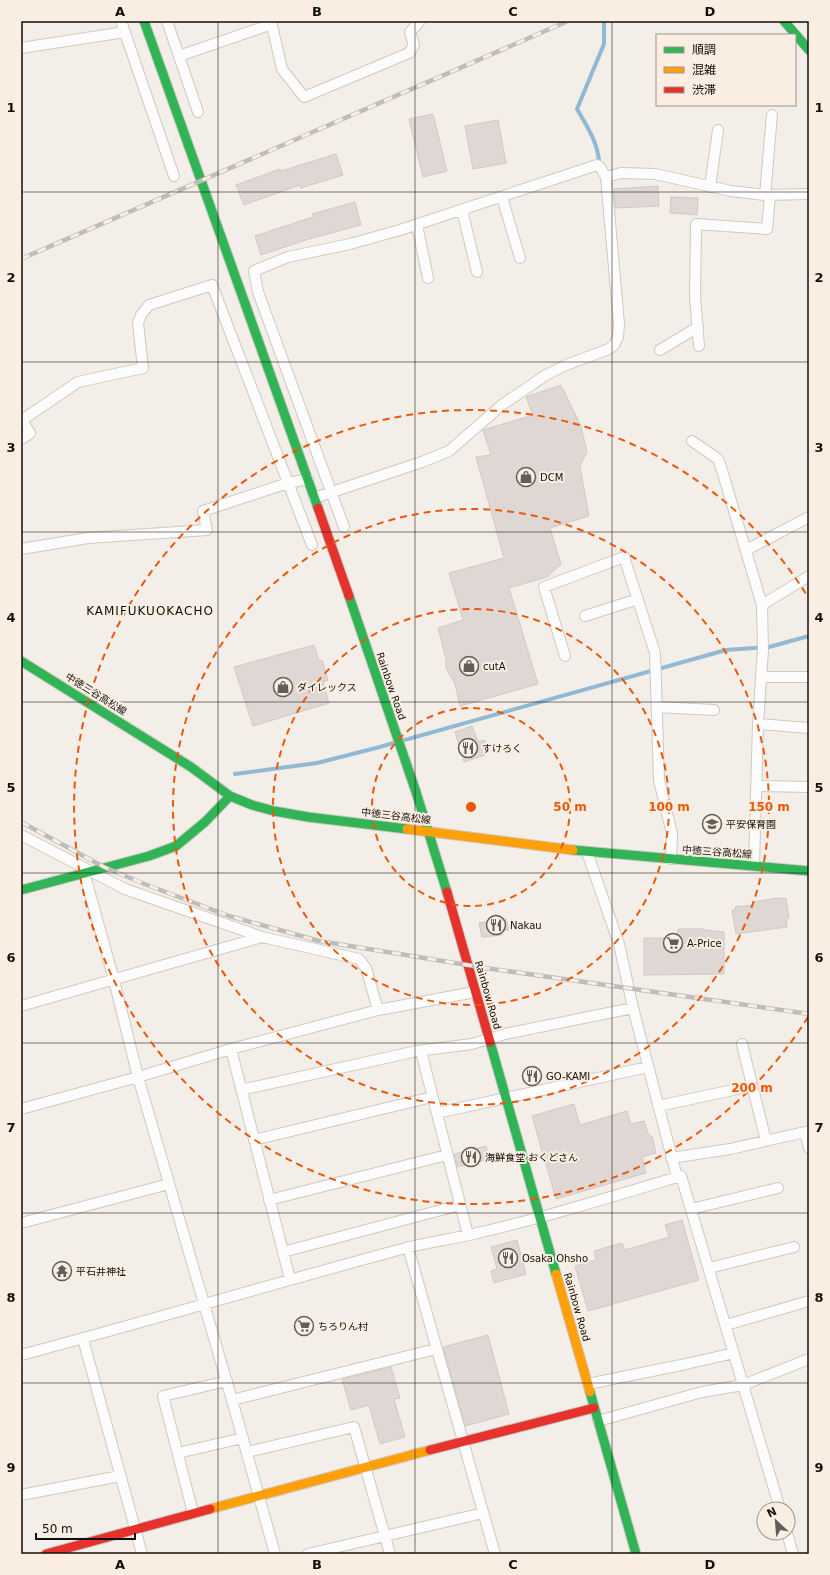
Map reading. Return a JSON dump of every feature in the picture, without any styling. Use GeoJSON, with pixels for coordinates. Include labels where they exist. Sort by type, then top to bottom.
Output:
{"type":"FeatureCollection","features":[{"type":"Feature","properties":{"kind":"street"},"geometry":{"type":"LineString","coordinates":[[121,21],[174,176]]}},
{"type":"Feature","properties":{"kind":"street","name":"Rainbow Road"},"geometry":{"type":"LineString","coordinates":[[144,21],[308,479],[429,832],[636,1554]]}},
{"type":"Feature","properties":{"kind":"street"},"geometry":{"type":"LineString","coordinates":[[167,21],[198,112]]}},
{"type":"Feature","properties":{"kind":"street"},"geometry":{"type":"LineString","coordinates":[[179,56],[272,23],[282,69],[304,97],[409,52],[414,45],[410,32],[420,21]]}},
{"type":"Feature","properties":{"kind":"street"},"geometry":{"type":"LineString","coordinates":[[784,21],[795,34]]}},
{"type":"Feature","properties":{"kind":"street"},"geometry":{"type":"LineString","coordinates":[[21,48],[125,32]]}},
{"type":"Feature","properties":{"kind":"street"},"geometry":{"type":"LineString","coordinates":[[796,35],[809,50]]}},
{"type":"Feature","properties":{"kind":"street"},"geometry":{"type":"LineString","coordinates":[[699,346],[695,297],[696,224],[767,229],[772,115]]}},
{"type":"Feature","properties":{"kind":"street"},"geometry":{"type":"LineString","coordinates":[[710,187],[718,130]]}},
{"type":"Feature","properties":{"kind":"street"},"geometry":{"type":"LineString","coordinates":[[314,498],[332,493],[422,462],[449,451],[502,405],[546,375],[566,365],[603,352],[614,345],[618,337],[619,324],[606,177],[600,167],[597,165],[462,210],[362,241],[288,257],[254,271],[258,292],[332,493],[344,527]]}},
{"type":"Feature","properties":{"kind":"street"},"geometry":{"type":"LineString","coordinates":[[606,177],[621,173],[656,174],[731,191],[768,195],[809,194]]}},
{"type":"Feature","properties":{"kind":"street"},"geometry":{"type":"LineString","coordinates":[[502,197],[520,258]]}},
{"type":"Feature","properties":{"kind":"street"},"geometry":{"type":"LineString","coordinates":[[462,210],[477,272]]}},
{"type":"Feature","properties":{"kind":"street"},"geometry":{"type":"LineString","coordinates":[[417,224],[428,278]]}},
{"type":"Feature","properties":{"kind":"street"},"geometry":{"type":"LineString","coordinates":[[21,439],[30,433],[22,420],[78,382],[142,368],[138,323],[141,315],[149,304],[212,286],[312,545]]}},
{"type":"Feature","properties":{"kind":"street"},"geometry":{"type":"LineString","coordinates":[[660,350],[698,327]]}},
{"type":"Feature","properties":{"kind":"street"},"geometry":{"type":"LineString","coordinates":[[692,441],[718,459],[762,605],[763,650],[758,724],[754,865]]}},
{"type":"Feature","properties":{"kind":"street"},"geometry":{"type":"LineString","coordinates":[[21,549],[88,538],[207,530],[203,511],[288,483],[308,479]]}},
{"type":"Feature","properties":{"kind":"street"},"geometry":{"type":"LineString","coordinates":[[746,550],[809,517]]}},
{"type":"Feature","properties":{"kind":"street"},"geometry":{"type":"LineString","coordinates":[[565,656],[544,587],[624,556],[655,653],[659,780],[672,834],[671,859]]}},
{"type":"Feature","properties":{"kind":"street"},"geometry":{"type":"LineString","coordinates":[[762,605],[809,576]]}},
{"type":"Feature","properties":{"kind":"street"},"geometry":{"type":"LineString","coordinates":[[585,616],[638,599]]}},
{"type":"Feature","properties":{"kind":"street","name":"中徳三谷高松線"},"geometry":{"type":"LineString","coordinates":[[21,661],[191,767],[230,796],[274,811],[308,817],[587,852],[754,865],[809,871]]}},
{"type":"Feature","properties":{"kind":"street"},"geometry":{"type":"LineString","coordinates":[[761,677],[809,677]]}},
{"type":"Feature","properties":{"kind":"street"},"geometry":{"type":"LineString","coordinates":[[657,707],[714,710]]}},
{"type":"Feature","properties":{"kind":"street"},"geometry":{"type":"LineString","coordinates":[[758,724],[809,728]]}},
{"type":"Feature","properties":{"kind":"street"},"geometry":{"type":"LineString","coordinates":[[756,786],[809,787]]}},
{"type":"Feature","properties":{"kind":"street"},"geometry":{"type":"LineString","coordinates":[[21,890],[87,871],[149,856],[176,846],[205,822],[230,796]]}},
{"type":"Feature","properties":{"kind":"street"},"geometry":{"type":"LineString","coordinates":[[21,835],[87,871],[125,889],[262,937],[359,959],[366,968],[378,1010]]}},
{"type":"Feature","properties":{"kind":"street"},"geometry":{"type":"LineString","coordinates":[[587,852],[619,944],[633,1008],[677,1177]]}},
{"type":"Feature","properties":{"kind":"street"},"geometry":{"type":"LineString","coordinates":[[87,871],[138,1077],[227,1381],[275,1554]]}},
{"type":"Feature","properties":{"kind":"street"},"geometry":{"type":"LineString","coordinates":[[21,1006],[262,937]]}},
{"type":"Feature","properties":{"kind":"street"},"geometry":{"type":"LineString","coordinates":[[21,1109],[378,1010],[476,992]]}},
{"type":"Feature","properties":{"kind":"street"},"geometry":{"type":"LineString","coordinates":[[241,1090],[421,1051],[472,1044],[505,1034],[633,1008]]}},
{"type":"Feature","properties":{"kind":"street"},"geometry":{"type":"LineString","coordinates":[[742,1044],[766,1141]]}},
{"type":"Feature","properties":{"kind":"street"},"geometry":{"type":"LineString","coordinates":[[231,1050],[290,1279]]}},
{"type":"Feature","properties":{"kind":"street"},"geometry":{"type":"LineString","coordinates":[[421,1051],[468,1235]]}},
{"type":"Feature","properties":{"kind":"street"},"geometry":{"type":"LineString","coordinates":[[437,1113],[648,1067]]}},
{"type":"Feature","properties":{"kind":"street"},"geometry":{"type":"LineString","coordinates":[[658,1106],[752,1086]]}},
{"type":"Feature","properties":{"kind":"street"},"geometry":{"type":"LineString","coordinates":[[254,1140],[432,1097]]}},
{"type":"Feature","properties":{"kind":"street"},"geometry":{"type":"LineString","coordinates":[[671,1158],[730,1148],[807,1132],[809,1148]]}},
{"type":"Feature","properties":{"kind":"street"},"geometry":{"type":"LineString","coordinates":[[269,1200],[447,1155]]}},
{"type":"Feature","properties":{"kind":"street"},"geometry":{"type":"LineString","coordinates":[[21,1355],[204,1305],[290,1279],[408,1247],[468,1235],[540,1217],[681,1176],[778,1501]]}},
{"type":"Feature","properties":{"kind":"street"},"geometry":{"type":"LineString","coordinates":[[21,1223],[169,1184]]}},
{"type":"Feature","properties":{"kind":"street"},"geometry":{"type":"LineString","coordinates":[[691,1209],[778,1188]]}},
{"type":"Feature","properties":{"kind":"street"},"geometry":{"type":"LineString","coordinates":[[283,1252],[460,1205]]}},
{"type":"Feature","properties":{"kind":"street"},"geometry":{"type":"LineString","coordinates":[[408,1247],[495,1554]]}},
{"type":"Feature","properties":{"kind":"street"},"geometry":{"type":"LineString","coordinates":[[709,1268],[794,1247]]}},
{"type":"Feature","properties":{"kind":"street"},"geometry":{"type":"LineString","coordinates":[[726,1325],[809,1301]]}},
{"type":"Feature","properties":{"kind":"street"},"geometry":{"type":"LineString","coordinates":[[83,1339],[142,1554]]}},
{"type":"Feature","properties":{"kind":"street"},"geometry":{"type":"LineString","coordinates":[[232,1400],[436,1349]]}},
{"type":"Feature","properties":{"kind":"street"},"geometry":{"type":"LineString","coordinates":[[588,1384],[734,1353]]}},
{"type":"Feature","properties":{"kind":"street"},"geometry":{"type":"LineString","coordinates":[[598,1421],[702,1392],[744,1385],[809,1359]]}},
{"type":"Feature","properties":{"kind":"street"},"geometry":{"type":"LineString","coordinates":[[193,1513],[164,1396],[227,1381]]}},
{"type":"Feature","properties":{"kind":"street"},"geometry":{"type":"LineString","coordinates":[[46,1554],[462,1441],[594,1408]]}},
{"type":"Feature","properties":{"kind":"street"},"geometry":{"type":"LineString","coordinates":[[247,1452],[354,1427],[390,1554]]}},
{"type":"Feature","properties":{"kind":"street"},"geometry":{"type":"LineString","coordinates":[[178,1453],[243,1438]]}},
{"type":"Feature","properties":{"kind":"street"},"geometry":{"type":"LineString","coordinates":[[21,1495],[120,1476]]}},
{"type":"Feature","properties":{"kind":"street"},"geometry":{"type":"LineString","coordinates":[[308,1554],[483,1513]]}},
{"type":"Feature","properties":{"kind":"street"},"geometry":{"type":"LineString","coordinates":[[789,1541],[793,1554]]}},
{"type":"Feature","properties":{"kind":"building"},"geometry":{"type":"Polygon","coordinates":[[[433,114],[447,171],[423,177],[409,119],[433,114]]]}},
{"type":"Feature","properties":{"kind":"building"},"geometry":{"type":"Polygon","coordinates":[[[498,120],[506,163],[473,169],[465,126],[498,120]]]}},
{"type":"Feature","properties":{"kind":"building"},"geometry":{"type":"Polygon","coordinates":[[[336,154],[343,175],[301,188],[300,185],[244,205],[236,185],[280,169],[281,171],[336,154]]]}},
{"type":"Feature","properties":{"kind":"building"},"geometry":{"type":"Polygon","coordinates":[[[658,186],[659,206],[615,208],[614,189],[658,186]]]}},
{"type":"Feature","properties":{"kind":"building"},"geometry":{"type":"Polygon","coordinates":[[[671,197],[698,198],[697,215],[670,213],[671,197]]]}},
{"type":"Feature","properties":{"kind":"building"},"geometry":{"type":"Polygon","coordinates":[[[355,202],[361,225],[309,239],[261,255],[255,236],[313,217],[312,214],[355,202]]]}},
{"type":"Feature","properties":{"kind":"building"},"geometry":{"type":"Polygon","coordinates":[[[561,385],[581,426],[587,452],[580,466],[589,516],[550,528],[561,564],[547,577],[509,588],[538,684],[460,706],[455,684],[446,668],[446,659],[438,628],[463,620],[449,573],[504,558],[476,457],[491,455],[483,430],[533,415],[526,397],[561,385]]]}},
{"type":"Feature","properties":{"kind":"building"},"geometry":{"type":"Polygon","coordinates":[[[314,645],[319,661],[322,660],[328,680],[323,682],[329,703],[253,726],[234,667],[314,645]]]}},
{"type":"Feature","properties":{"kind":"building"},"geometry":{"type":"Polygon","coordinates":[[[472,726],[478,742],[485,740],[488,750],[484,752],[485,755],[464,762],[455,732],[472,726]]]}},
{"type":"Feature","properties":{"kind":"building"},"geometry":{"type":"Polygon","coordinates":[[[786,898],[789,918],[786,919],[787,927],[736,934],[732,910],[736,910],[735,907],[753,905],[752,902],[786,898]]]}},
{"type":"Feature","properties":{"kind":"building"},"geometry":{"type":"Polygon","coordinates":[[[506,919],[509,930],[502,931],[502,935],[482,937],[479,923],[506,919]]]}},
{"type":"Feature","properties":{"kind":"building"},"geometry":{"type":"Polygon","coordinates":[[[678,929],[704,929],[724,932],[724,974],[644,975],[644,938],[677,938],[678,929]]]}},
{"type":"Feature","properties":{"kind":"building"},"geometry":{"type":"Polygon","coordinates":[[[574,1104],[580,1125],[627,1111],[631,1124],[644,1121],[649,1136],[652,1136],[656,1153],[642,1157],[646,1173],[556,1199],[532,1116],[574,1104]]]}},
{"type":"Feature","properties":{"kind":"building","name":"海鮮食堂 おくどさん"},"geometry":{"type":"Polygon","coordinates":[[[486,1146],[489,1159],[457,1167],[454,1154],[486,1146]]]}},
{"type":"Feature","properties":{"kind":"building"},"geometry":{"type":"Polygon","coordinates":[[[682,1220],[699,1280],[588,1311],[575,1266],[596,1260],[594,1251],[622,1243],[625,1250],[669,1237],[665,1225],[682,1220]]]}},
{"type":"Feature","properties":{"kind":"building"},"geometry":{"type":"Polygon","coordinates":[[[517,1240],[526,1274],[494,1283],[491,1271],[497,1269],[491,1247],[517,1240]]]}},
{"type":"Feature","properties":{"kind":"building"},"geometry":{"type":"Polygon","coordinates":[[[488,1335],[509,1414],[465,1426],[443,1347],[488,1335]]]}},
{"type":"Feature","properties":{"kind":"building"},"geometry":{"type":"Polygon","coordinates":[[[391,1367],[400,1398],[394,1399],[405,1437],[380,1444],[369,1405],[351,1410],[342,1379],[391,1367]]]}},
{"type":"Feature","properties":{"kind":"waterway"},"geometry":{"type":"LineString","coordinates":[[599,162],[597,148],[577,109],[604,44],[604,21]]}},
{"type":"Feature","properties":{"kind":"waterway"},"geometry":{"type":"LineString","coordinates":[[235,774],[317,763],[376,748],[726,650],[769,647],[809,636]]}},
{"type":"Feature","properties":{"kind":"railway"},"geometry":{"type":"LineString","coordinates":[[21,259],[568,21]]}},
{"type":"Feature","properties":{"kind":"railway"},"geometry":{"type":"LineString","coordinates":[[21,822],[104,867],[142,883],[229,916],[319,941],[486,968],[809,1014]]}},
{"type":"Feature","properties":{"kind":"traffic: fast"},"geometry":{"type":"LineString","coordinates":[[144,21],[318,508]]}},
{"type":"Feature","properties":{"kind":"traffic: fast"},"geometry":{"type":"LineString","coordinates":[[784,21],[795,34]]}},
{"type":"Feature","properties":{"kind":"traffic: fast"},"geometry":{"type":"LineString","coordinates":[[796,35],[809,50]]}},
{"type":"Feature","properties":{"kind":"traffic: fast"},"geometry":{"type":"LineString","coordinates":[[349,596],[416,792],[447,892]]}},
{"type":"Feature","properties":{"kind":"traffic: fast"},"geometry":{"type":"LineString","coordinates":[[21,661],[191,767],[230,796],[252,805],[274,811],[308,817],[407,829]]}},
{"type":"Feature","properties":{"kind":"traffic: fast"},"geometry":{"type":"LineString","coordinates":[[21,890],[149,856],[176,846],[205,822],[230,796]]}},
{"type":"Feature","properties":{"kind":"traffic: fast"},"geometry":{"type":"LineString","coordinates":[[573,850],[809,871]]}},
{"type":"Feature","properties":{"kind":"traffic: fast"},"geometry":{"type":"LineString","coordinates":[[490,1042],[556,1274]]}},
{"type":"Feature","properties":{"kind":"traffic: fast"},"geometry":{"type":"LineString","coordinates":[[590,1392],[636,1554]]}},
{"type":"Feature","properties":{"kind":"traffic: slow"},"geometry":{"type":"LineString","coordinates":[[407,829],[573,850]]}},
{"type":"Feature","properties":{"kind":"traffic: slow"},"geometry":{"type":"LineString","coordinates":[[556,1274],[590,1392]]}},
{"type":"Feature","properties":{"kind":"traffic: slow"},"geometry":{"type":"LineString","coordinates":[[210,1509],[430,1450]]}},
{"type":"Feature","properties":{"kind":"traffic: jam"},"geometry":{"type":"LineString","coordinates":[[318,508],[349,596]]}},
{"type":"Feature","properties":{"kind":"traffic: jam"},"geometry":{"type":"LineString","coordinates":[[447,892],[490,1042]]}},
{"type":"Feature","properties":{"kind":"traffic: jam"},"geometry":{"type":"LineString","coordinates":[[430,1450],[594,1408]]}},
{"type":"Feature","properties":{"kind":"traffic: jam"},"geometry":{"type":"LineString","coordinates":[[46,1554],[210,1509]]}},
{"type":"Feature","properties":{"kind":"place","name":"DCM"},"geometry":{"type":"Point","coordinates":[526,477]}},
{"type":"Feature","properties":{"kind":"place","name":"cutA"},"geometry":{"type":"Point","coordinates":[469,666]}},
{"type":"Feature","properties":{"kind":"place","name":"ダイレックス"},"geometry":{"type":"Point","coordinates":[283,687]}},
{"type":"Feature","properties":{"kind":"place","name":"すけろく"},"geometry":{"type":"Point","coordinates":[468,748]}},
{"type":"Feature","properties":{"kind":"place","name":"平安保育園"},"geometry":{"type":"Point","coordinates":[712,824]}},
{"type":"Feature","properties":{"kind":"place","name":"Nakau"},"geometry":{"type":"Point","coordinates":[496,925]}},
{"type":"Feature","properties":{"kind":"place","name":"A-Price"},"geometry":{"type":"Point","coordinates":[673,943]}},
{"type":"Feature","properties":{"kind":"place","name":"GO-KAMI"},"geometry":{"type":"Point","coordinates":[532,1076]}},
{"type":"Feature","properties":{"kind":"place","name":"海鮮食堂 おくどさん"},"geometry":{"type":"Point","coordinates":[471,1157]}},
{"type":"Feature","properties":{"kind":"place","name":"Osaka Ohsho"},"geometry":{"type":"Point","coordinates":[508,1258]}},
{"type":"Feature","properties":{"kind":"place","name":"平石井神社"},"geometry":{"type":"Point","coordinates":[62,1271]}},
{"type":"Feature","properties":{"kind":"place","name":"ちろりん村"},"geometry":{"type":"Point","coordinates":[304,1326]}},
{"type":"Feature","properties":{"kind":"district","name":"KAMIFUKUOKACHO"},"geometry":{"type":"Point","coordinates":[150,611]}}]}
